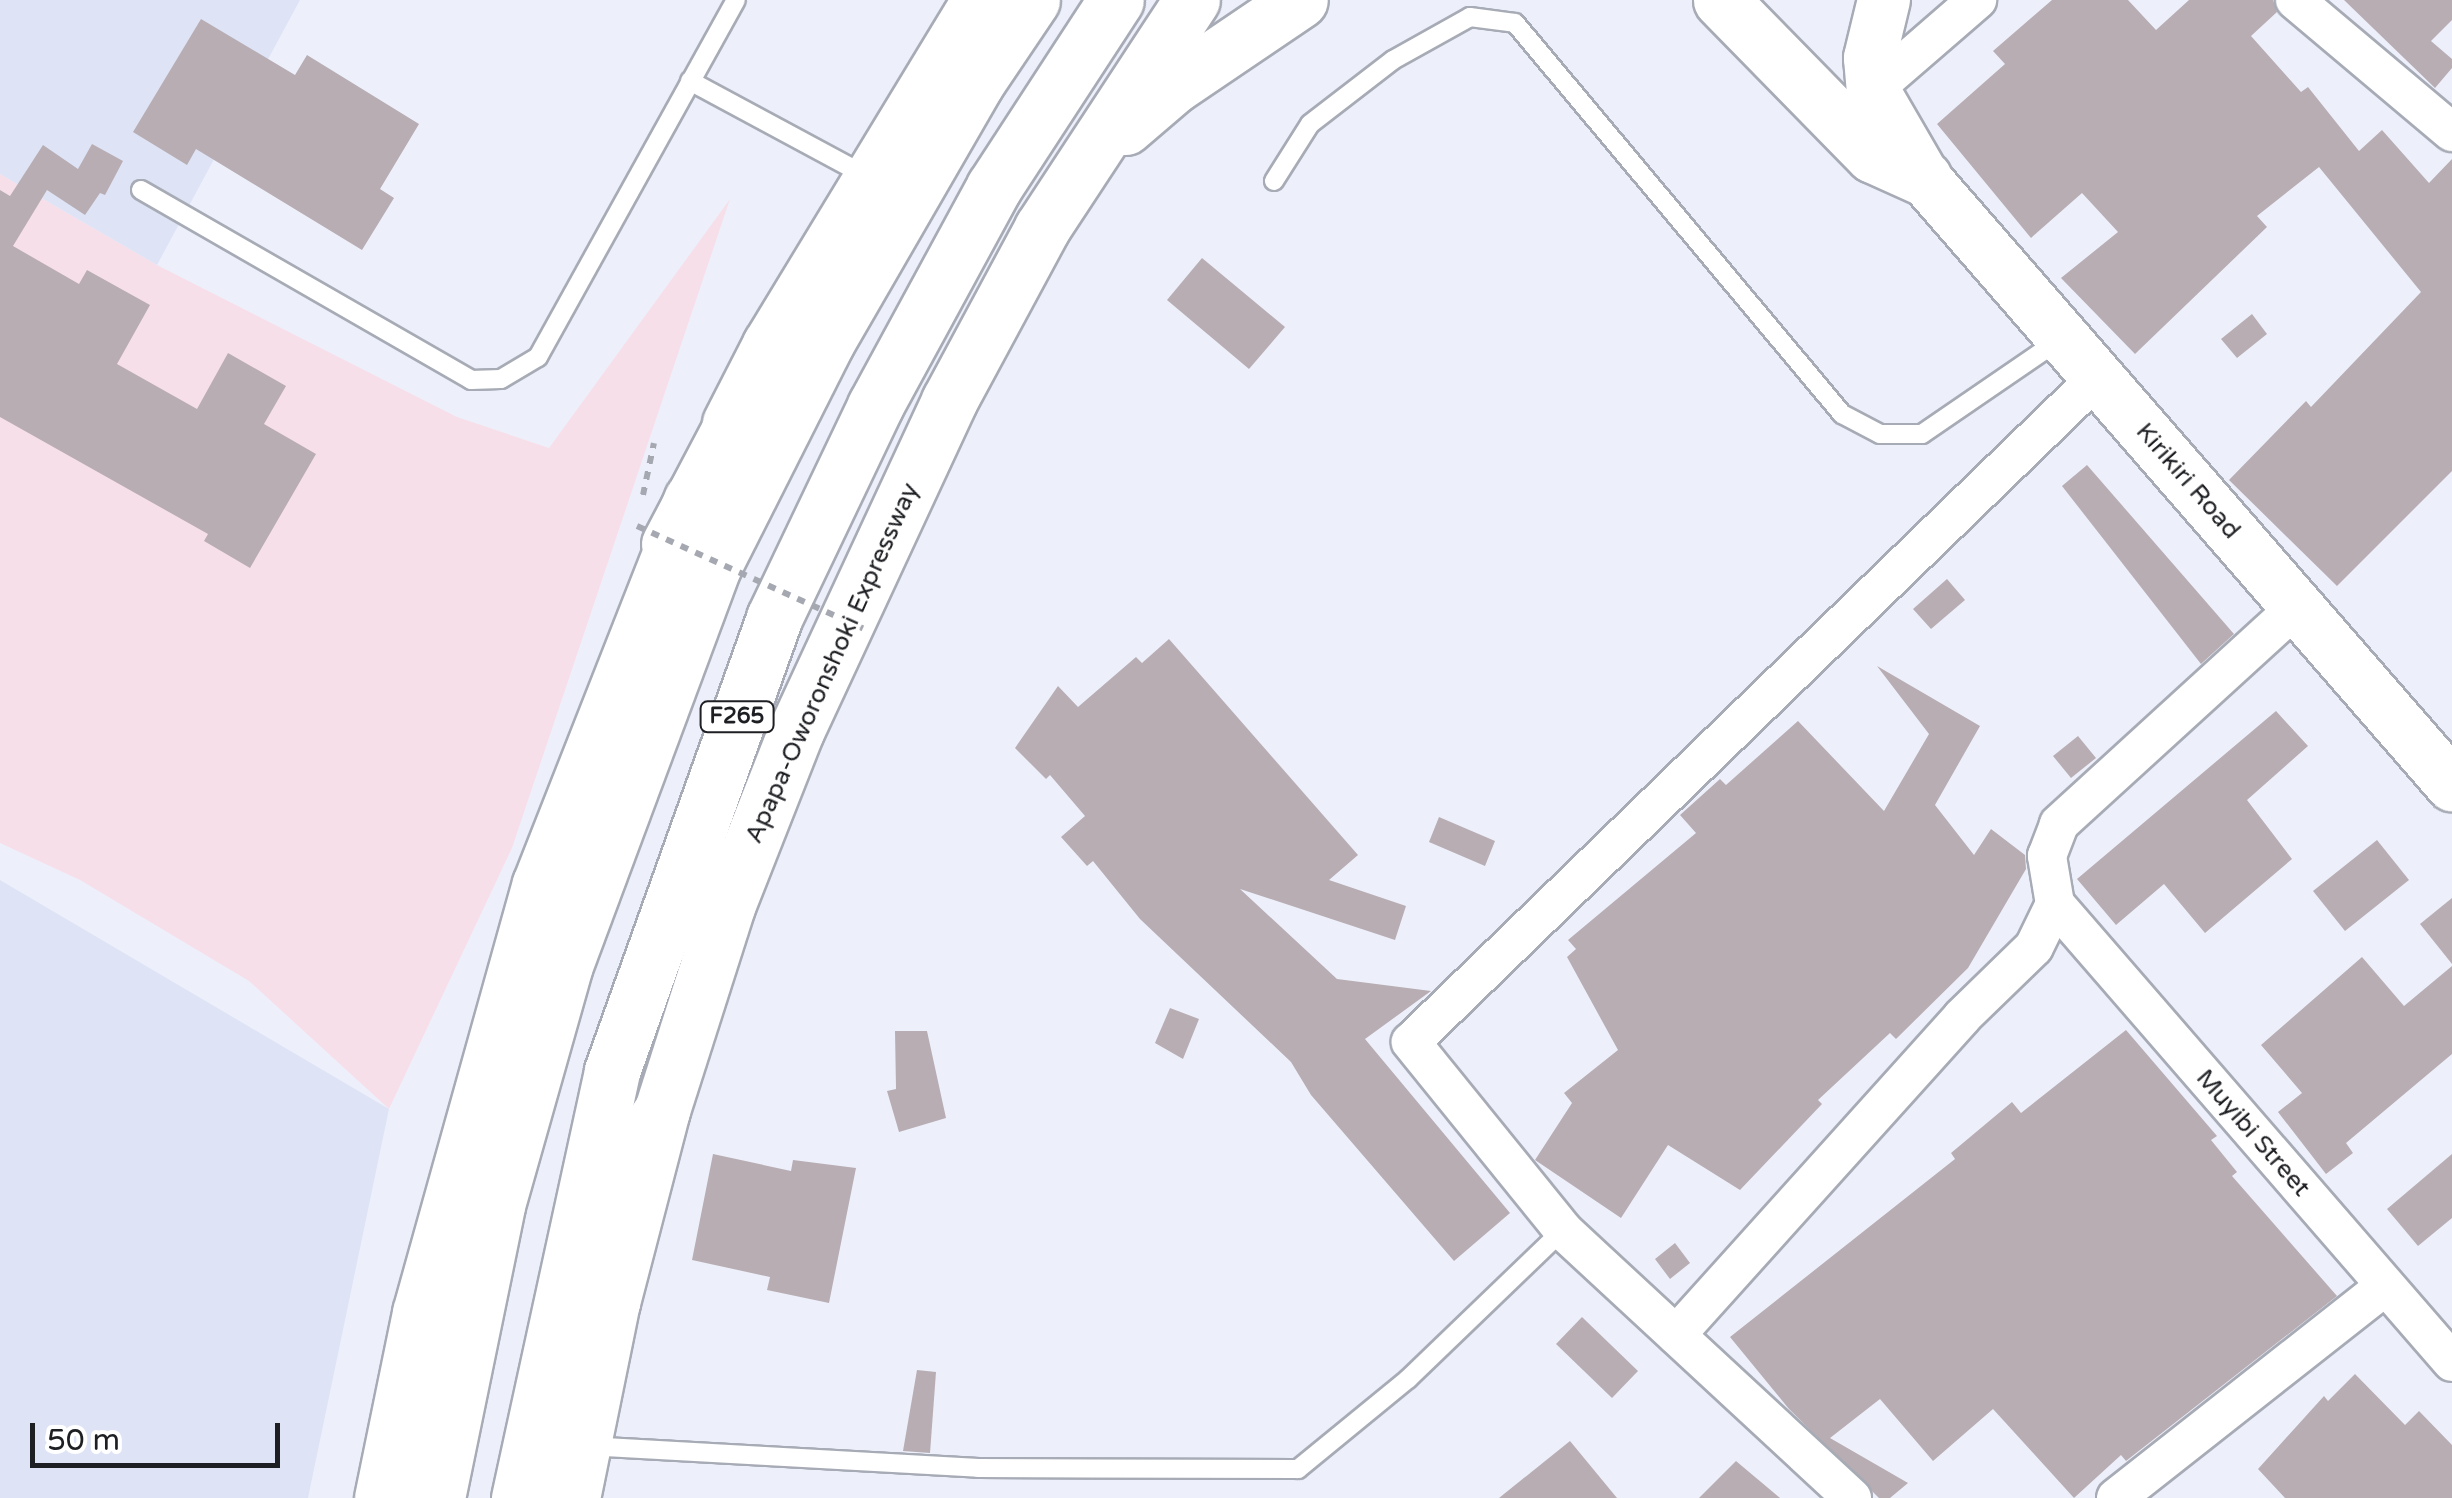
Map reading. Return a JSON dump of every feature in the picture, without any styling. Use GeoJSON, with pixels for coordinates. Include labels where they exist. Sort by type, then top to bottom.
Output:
{"type":"FeatureCollection","features":[{"type":"Feature","properties":{"kind":"main road"},"geometry":{"type":"LineString","coordinates":[[382,1498],[420,1313],[485,1063],[540,884],[673,545],[770,346],[888,189],[980,0]]}},
{"type":"Feature","properties":{"kind":"main road","name":"F265"},"geometry":{"type":"LineString","coordinates":[[437,1498],[497,1206],[673,545],[826,343],[888,189],[1032,0]]}},
{"type":"Feature","properties":{"kind":"main road","name":"F265"},"geometry":{"type":"LineString","coordinates":[[519,1498],[565,1270],[612,1071],[774,618],[874,406],[994,186],[1116,0]]}},
{"type":"Feature","properties":{"kind":"main road","name":"Apapa-Oworonshoki Expressway"},"geometry":{"type":"LineString","coordinates":[[572,1498],[612,1302],[662,1110],[727,906],[796,731],[949,401],[1077,168],[1192,0]]}},
{"type":"Feature","properties":{"kind":"main road"},"geometry":{"type":"LineString","coordinates":[[1077,168],[1173,86],[1300,0]]}},
{"type":"Feature","properties":{"kind":"main road"},"geometry":{"type":"LineString","coordinates":[[1721,0],[1873,155],[1924,178]]}},
{"type":"Feature","properties":{"kind":"main road"},"geometry":{"type":"LineString","coordinates":[[1873,90],[1888,10]]}},
{"type":"Feature","properties":{"kind":"main road","name":"Kirikiri Road"},"geometry":{"type":"LineString","coordinates":[[1873,90],[1924,178],[2452,785]]}},
{"type":"Feature","properties":{"kind":"main road"},"geometry":{"type":"LineString","coordinates":[[737,415],[826,343]]}},
{"type":"Feature","properties":{"kind":"main road"},"geometry":{"type":"LineString","coordinates":[[673,545],[770,346]]}},
{"type":"Feature","properties":{"kind":"main road"},"geometry":{"type":"LineString","coordinates":[[612,1071],[608,1186],[612,1302]]}},
{"type":"Feature","properties":{"kind":"main road"},"geometry":{"type":"LineString","coordinates":[[565,1270],[608,1186],[662,1110]]}},
{"type":"Feature","properties":{"kind":"street"},"geometry":{"type":"LineString","coordinates":[[1873,90],[1977,0]]}},
{"type":"Feature","properties":{"kind":"street"},"geometry":{"type":"LineString","coordinates":[[2295,0],[2452,132]]}},
{"type":"Feature","properties":{"kind":"street"},"geometry":{"type":"LineString","coordinates":[[1852,1498],[1564,1230],[1411,1042],[2097,378]]}},
{"type":"Feature","properties":{"kind":"street"},"geometry":{"type":"LineString","coordinates":[[1676,1335],[1962,1018],[2034,948],[2055,904],[2047,856],[2060,824],[2298,606]]}},
{"type":"Feature","properties":{"kind":"street","name":"Muyibi Street"},"geometry":{"type":"LineString","coordinates":[[2055,904],[2452,1362]]}},
{"type":"Feature","properties":{"kind":"street"},"geometry":{"type":"LineString","coordinates":[[2116,1498],[2384,1286]]}},
{"type":"Feature","properties":{"kind":"lane"},"geometry":{"type":"LineString","coordinates":[[141,190],[471,380],[501,379],[538,357],[736,0]]}},
{"type":"Feature","properties":{"kind":"lane"},"geometry":{"type":"LineString","coordinates":[[1274,181],[1310,124],[1392,60],[1470,17],[1515,24],[1842,414],[1880,434],[1922,434],[2062,338]]}},
{"type":"Feature","properties":{"kind":"lane"},"geometry":{"type":"LineString","coordinates":[[690,81],[888,189]]}},
{"type":"Feature","properties":{"kind":"lane"},"geometry":{"type":"LineString","coordinates":[[581,1445],[978,1468],[1298,1469],[1408,1380],[1564,1230]]}},
{"type":"Feature","properties":{"kind":"path"},"geometry":{"type":"LineString","coordinates":[[654,442],[673,545],[866,630]]}},
{"type":"Feature","properties":{"kind":"shaded area"},"geometry":{"type":"Polygon","coordinates":[[[0,0],[300,0],[157,265],[0,174],[0,0]]]}},
{"type":"Feature","properties":{"kind":"shaded area"},"geometry":{"type":"Polygon","coordinates":[[[0,174],[157,265],[457,417],[549,448],[730,199],[512,848],[389,1109],[249,981],[80,880],[0,843],[0,174]]]}},
{"type":"Feature","properties":{"kind":"shaded area"},"geometry":{"type":"Polygon","coordinates":[[[0,880],[389,1109],[308,1498],[0,1498],[0,880]]]}},
{"type":"Feature","properties":{"kind":"building"},"geometry":{"type":"Polygon","coordinates":[[[2052,0],[2128,0],[2156,30],[2189,0],[2273,0],[2277,12],[2251,36],[2301,92],[2308,87],[2359,151],[2382,130],[2429,183],[2452,159],[2452,471],[2337,586],[2229,480],[2306,401],[2311,407],[2421,292],[2319,167],[2257,216],[2267,227],[2135,354],[2061,278],[2118,232],[2082,193],[2031,238],[1937,124],[2005,64],[1993,51],[2052,0]]]}},
{"type":"Feature","properties":{"kind":"building"},"geometry":{"type":"Polygon","coordinates":[[[2344,0],[2452,0],[2452,20],[2431,41],[2452,59],[2452,68],[2435,88],[2344,0]]]}},
{"type":"Feature","properties":{"kind":"building"},"geometry":{"type":"Polygon","coordinates":[[[201,19],[295,75],[307,55],[419,124],[380,189],[394,198],[362,250],[196,149],[187,165],[133,132],[201,19]]]}},
{"type":"Feature","properties":{"kind":"building"},"geometry":{"type":"Polygon","coordinates":[[[92,144],[123,161],[105,195],[100,193],[85,215],[47,190],[13,246],[79,284],[87,270],[150,305],[117,364],[197,409],[228,353],[286,386],[264,424],[316,454],[250,568],[204,541],[208,534],[0,417],[0,190],[10,196],[43,145],[78,169],[92,144]]]}},
{"type":"Feature","properties":{"kind":"building"},"geometry":{"type":"Polygon","coordinates":[[[1202,258],[1285,327],[1249,369],[1167,300],[1202,258]]]}},
{"type":"Feature","properties":{"kind":"building"},"geometry":{"type":"Polygon","coordinates":[[[2252,314],[2267,334],[2237,358],[2221,339],[2252,314]]]}},
{"type":"Feature","properties":{"kind":"building"},"geometry":{"type":"Polygon","coordinates":[[[2087,465],[2234,634],[2201,664],[2062,486],[2087,465]]]}},
{"type":"Feature","properties":{"kind":"building"},"geometry":{"type":"Polygon","coordinates":[[[1947,579],[1965,600],[1931,629],[1913,609],[1947,579]]]}},
{"type":"Feature","properties":{"kind":"building"},"geometry":{"type":"Polygon","coordinates":[[[1169,639],[1358,855],[1329,880],[1406,906],[1395,940],[1240,889],[1337,979],[1431,991],[1365,1039],[1510,1213],[1454,1261],[1311,1095],[1291,1062],[1140,919],[1093,861],[1087,866],[1061,837],[1085,816],[1050,775],[1046,779],[1015,748],[1058,686],[1078,707],[1136,657],[1142,663],[1169,639]]]}},
{"type":"Feature","properties":{"kind":"building"},"geometry":{"type":"Polygon","coordinates":[[[1877,666],[1980,726],[1935,805],[1974,855],[1991,829],[2025,855],[2026,869],[1968,968],[1896,1039],[1890,1033],[1818,1100],[1822,1104],[1740,1190],[1668,1145],[1621,1218],[1535,1160],[1572,1103],[1564,1093],[1618,1050],[1567,957],[1576,949],[1568,940],[1696,833],[1680,815],[1720,779],[1726,785],[1798,721],[1884,811],[1929,734],[1877,666]]]}},
{"type":"Feature","properties":{"kind":"building"},"geometry":{"type":"Polygon","coordinates":[[[2276,711],[2308,746],[2247,800],[2292,859],[2205,933],[2164,884],[2116,925],[2077,879],[2276,711]]]}},
{"type":"Feature","properties":{"kind":"building"},"geometry":{"type":"Polygon","coordinates":[[[2078,736],[2096,758],[2071,778],[2053,756],[2078,736]]]}},
{"type":"Feature","properties":{"kind":"building"},"geometry":{"type":"Polygon","coordinates":[[[1439,817],[1495,841],[1485,866],[1429,842],[1439,817]]]}},
{"type":"Feature","properties":{"kind":"building"},"geometry":{"type":"Polygon","coordinates":[[[2377,840],[2409,880],[2345,931],[2313,891],[2377,840]]]}},
{"type":"Feature","properties":{"kind":"building"},"geometry":{"type":"Polygon","coordinates":[[[2452,898],[2452,964],[2420,924],[2452,898]]]}},
{"type":"Feature","properties":{"kind":"building"},"geometry":{"type":"Polygon","coordinates":[[[2362,957],[2404,1006],[2452,966],[2452,1054],[2346,1143],[2353,1153],[2326,1174],[2278,1112],[2302,1093],[2261,1045],[2362,957]]]}},
{"type":"Feature","properties":{"kind":"building"},"geometry":{"type":"Polygon","coordinates":[[[1170,1008],[1199,1019],[1183,1059],[1155,1043],[1170,1008]]]}},
{"type":"Feature","properties":{"kind":"building"},"geometry":{"type":"Polygon","coordinates":[[[2126,1030],[2217,1136],[2211,1140],[2237,1172],[2232,1176],[2337,1296],[2126,1461],[2121,1455],[2074,1498],[1993,1409],[1933,1461],[1880,1399],[1830,1438],[1908,1483],[1890,1498],[1879,1498],[1789,1409],[1730,1337],[1955,1159],[1951,1153],[2012,1102],[2021,1113],[2126,1030]]]}},
{"type":"Feature","properties":{"kind":"building"},"geometry":{"type":"Polygon","coordinates":[[[895,1031],[927,1031],[946,1118],[899,1132],[887,1091],[896,1089],[895,1031]]]}},
{"type":"Feature","properties":{"kind":"building"},"geometry":{"type":"Polygon","coordinates":[[[713,1154],[791,1171],[793,1160],[856,1168],[829,1303],[767,1290],[770,1277],[692,1260],[713,1154]]]}},
{"type":"Feature","properties":{"kind":"building"},"geometry":{"type":"Polygon","coordinates":[[[2452,1154],[2452,1218],[2418,1246],[2387,1209],[2452,1154]]]}},
{"type":"Feature","properties":{"kind":"building"},"geometry":{"type":"Polygon","coordinates":[[[1675,1243],[1690,1263],[1670,1279],[1655,1259],[1675,1243]]]}},
{"type":"Feature","properties":{"kind":"building"},"geometry":{"type":"Polygon","coordinates":[[[1582,1317],[1638,1371],[1612,1398],[1556,1344],[1582,1317]]]}},
{"type":"Feature","properties":{"kind":"building"},"geometry":{"type":"Polygon","coordinates":[[[917,1370],[936,1372],[930,1453],[903,1451],[917,1370]]]}},
{"type":"Feature","properties":{"kind":"building"},"geometry":{"type":"Polygon","coordinates":[[[2355,1374],[2405,1425],[2419,1411],[2452,1445],[2452,1498],[2285,1498],[2258,1469],[2324,1396],[2328,1401],[2355,1374]]]}},
{"type":"Feature","properties":{"kind":"building"},"geometry":{"type":"Polygon","coordinates":[[[1570,1441],[1617,1498],[1499,1498],[1570,1441]]]}},
{"type":"Feature","properties":{"kind":"building"},"geometry":{"type":"Polygon","coordinates":[[[1736,1461],[1780,1498],[1699,1498],[1736,1461]]]}}]}
